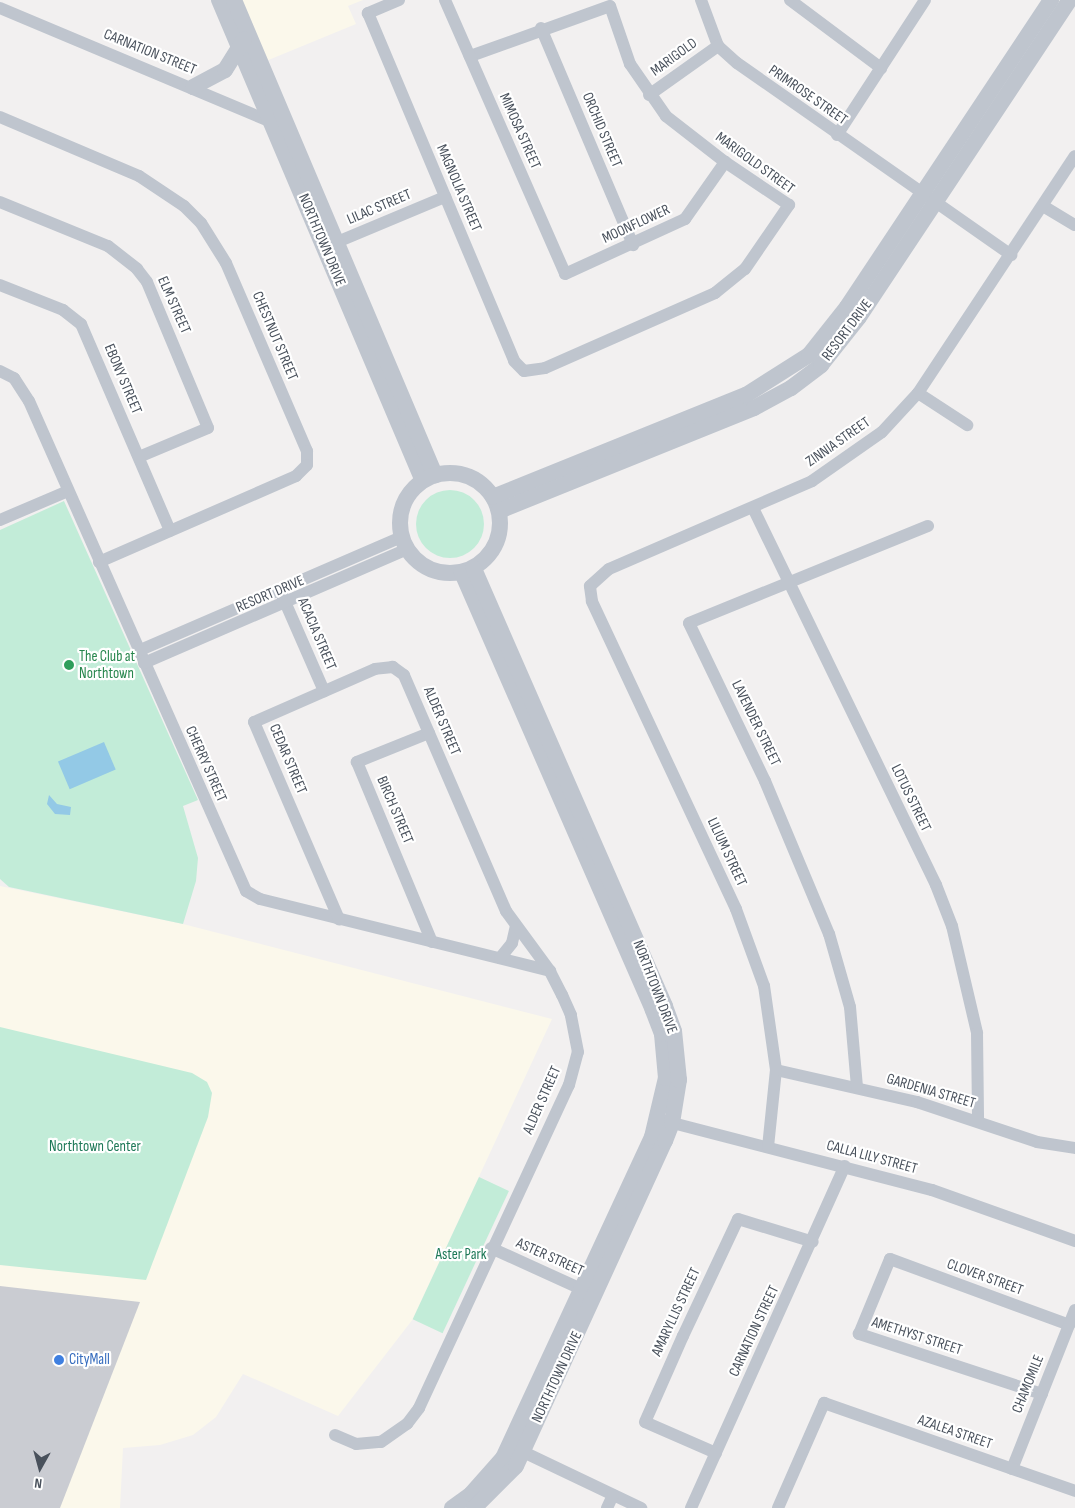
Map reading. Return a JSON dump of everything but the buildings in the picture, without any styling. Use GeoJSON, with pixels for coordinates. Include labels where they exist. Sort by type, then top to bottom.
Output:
{"type":"FeatureCollection","features":[{"type":"Feature","properties":{"kind":"street","name":"NORTHTOWN DRIVE"},"geometry":{"type":"LineString","coordinates":[[220,0],[240,47],[280,121]]}},
{"type":"Feature","properties":{"kind":"street","name":"NORTHTOWN DRIVE"},"geometry":{"type":"LineString","coordinates":[[234,0],[248,32],[280,121],[429,478]]}},
{"type":"Feature","properties":{"kind":"street","name":"MAGNOLIA STREET"},"geometry":{"type":"LineString","coordinates":[[399,0],[368,13],[514,361],[524,371]]}},
{"type":"Feature","properties":{"kind":"street","name":"MIMOSA STREET"},"geometry":{"type":"LineString","coordinates":[[445,0],[565,274]]}},
{"type":"Feature","properties":{"kind":"street"},"geometry":{"type":"LineString","coordinates":[[701,0],[718,46]]}},
{"type":"Feature","properties":{"kind":"street"},"geometry":{"type":"LineString","coordinates":[[790,0],[881,68]]}},
{"type":"Feature","properties":{"kind":"street"},"geometry":{"type":"LineString","coordinates":[[837,135],[925,0]]}},
{"type":"Feature","properties":{"kind":"street","name":"RESORT DRIVE"},"geometry":{"type":"LineString","coordinates":[[929,199],[1051,0]]}},
{"type":"Feature","properties":{"kind":"street","name":"RESORT DRIVE"},"geometry":{"type":"LineString","coordinates":[[496,504],[709,418],[781,376],[809,355],[929,199],[1070,0]]}},
{"type":"Feature","properties":{"kind":"street","name":"MARIGOLD STREET"},"geometry":{"type":"LineString","coordinates":[[524,371],[545,368],[715,293],[745,269],[789,205],[724,162],[666,116],[649,96],[630,64],[610,6],[541,28]]}},
{"type":"Feature","properties":{"kind":"street","name":"CARNATION STREET"},"geometry":{"type":"LineString","coordinates":[[0,8],[280,121]]}},
{"type":"Feature","properties":{"kind":"street"},"geometry":{"type":"LineString","coordinates":[[470,56],[541,28]]}},
{"type":"Feature","properties":{"kind":"street","name":"ORCHID STREET"},"geometry":{"type":"LineString","coordinates":[[541,28],[633,245]]}},
{"type":"Feature","properties":{"kind":"street"},"geometry":{"type":"LineString","coordinates":[[193,87],[220,74],[240,47],[248,32]]}},
{"type":"Feature","properties":{"kind":"street","name":"MARIGOLD"},"geometry":{"type":"LineString","coordinates":[[649,96],[718,46]]}},
{"type":"Feature","properties":{"kind":"street","name":"PRIMROSE STREET"},"geometry":{"type":"LineString","coordinates":[[718,46],[764,84],[929,199]]}},
{"type":"Feature","properties":{"kind":"street","name":"CHESTNUT STREET"},"geometry":{"type":"LineString","coordinates":[[0,118],[139,176],[184,206],[201,224],[226,263],[307,450],[307,465],[296,476],[99,562]]}},
{"type":"Feature","properties":{"kind":"street","name":"ZINNIA STREET"},"geometry":{"type":"LineString","coordinates":[[590,586],[609,569],[753,508],[840,465],[882,432],[918,393],[1075,156]]}},
{"type":"Feature","properties":{"kind":"street","name":"MOONFLOWER"},"geometry":{"type":"LineString","coordinates":[[565,274],[633,245],[686,219],[724,162]]}},
{"type":"Feature","properties":{"kind":"street","name":"LILAC STREET"},"geometry":{"type":"LineString","coordinates":[[332,244],[445,197]]}},
{"type":"Feature","properties":{"kind":"street"},"geometry":{"type":"LineString","coordinates":[[929,199],[1011,255]]}},
{"type":"Feature","properties":{"kind":"street","name":"ELM STREET"},"geometry":{"type":"LineString","coordinates":[[0,202],[108,246],[138,269],[147,282],[208,428],[138,457]]}},
{"type":"Feature","properties":{"kind":"street"},"geometry":{"type":"LineString","coordinates":[[1043,206],[1075,225]]}},
{"type":"Feature","properties":{"kind":"street","name":"EBONY STREET"},"geometry":{"type":"LineString","coordinates":[[0,285],[64,310],[81,324],[170,531]]}},
{"type":"Feature","properties":{"kind":"street","name":"CHERRY STREET"},"geometry":{"type":"LineString","coordinates":[[0,371],[22,388],[246,891],[260,899],[550,971]]}},
{"type":"Feature","properties":{"kind":"street"},"geometry":{"type":"LineString","coordinates":[[918,393],[967,426]]}},
{"type":"Feature","properties":{"kind":"street"},"geometry":{"type":"LineString","coordinates":[[468,476],[496,504],[500,530],[494,548],[468,570],[431,570],[404,543],[403,505],[429,478],[468,476]]}},
{"type":"Feature","properties":{"kind":"street"},"geometry":{"type":"LineString","coordinates":[[0,520],[68,491]]}},
{"type":"Feature","properties":{"kind":"street","name":"LOTUS STREET"},"geometry":{"type":"LineString","coordinates":[[753,508],[936,885],[952,926],[977,1033],[978,1121]]}},
{"type":"Feature","properties":{"kind":"street","name":"LAVENDER STREET"},"geometry":{"type":"LineString","coordinates":[[857,1087],[850,1007],[829,934],[765,780],[689,623],[928,526]]}},
{"type":"Feature","properties":{"kind":"street","name":"RESORT DRIVE"},"geometry":{"type":"LineString","coordinates":[[138,651],[280,590],[404,543]]}},
{"type":"Feature","properties":{"kind":"street","name":"RESORT DRIVE"},"geometry":{"type":"LineString","coordinates":[[144,663],[285,602],[404,543]]}},
{"type":"Feature","properties":{"kind":"street","name":"NORTHTOWN DRIVE"},"geometry":{"type":"LineString","coordinates":[[452,1508],[471,1494],[503,1458],[515,1448],[665,1121],[666,1078],[666,1055],[656,1018],[468,570]]}},
{"type":"Feature","properties":{"kind":"street","name":"LILIUM STREET"},"geometry":{"type":"LineString","coordinates":[[590,586],[592,601],[754,956],[771,1016],[776,1070],[768,1147]]}},
{"type":"Feature","properties":{"kind":"street","name":"ACACIA STREET"},"geometry":{"type":"LineString","coordinates":[[280,590],[324,691]]}},
{"type":"Feature","properties":{"kind":"street","name":"CEDAR STREET"},"geometry":{"type":"LineString","coordinates":[[340,919],[254,722],[375,670],[393,667]]}},
{"type":"Feature","properties":{"kind":"street","name":"ALDER STREET"},"geometry":{"type":"LineString","coordinates":[[335,1435],[366,1445],[381,1442],[407,1424],[438,1371],[574,1069],[576,1034],[550,971],[516,926],[499,896],[404,675],[393,667]]}},
{"type":"Feature","properties":{"kind":"street","name":"BIRCH STREET"},"geometry":{"type":"LineString","coordinates":[[429,733],[357,762],[432,942]]}},
{"type":"Feature","properties":{"kind":"street"},"geometry":{"type":"LineString","coordinates":[[500,958],[512,943],[516,926]]}},
{"type":"Feature","properties":{"kind":"street","name":"GARDENIA STREET"},"geometry":{"type":"LineString","coordinates":[[776,1070],[857,1087],[978,1121],[1037,1142],[1075,1148]]}},
{"type":"Feature","properties":{"kind":"street","name":"CALLA LILY STREET"},"geometry":{"type":"LineString","coordinates":[[665,1121],[932,1190],[1075,1241]]}},
{"type":"Feature","properties":{"kind":"street","name":"CARNATION STREET"},"geometry":{"type":"LineString","coordinates":[[691,1508],[813,1242],[845,1166]]}},
{"type":"Feature","properties":{"kind":"street","name":"AMARYLLIS STREET"},"geometry":{"type":"LineString","coordinates":[[716,1453],[645,1422],[682,1336],[738,1219],[813,1242]]}},
{"type":"Feature","properties":{"kind":"street","name":"ASTER STREET"},"geometry":{"type":"LineString","coordinates":[[492,1248],[588,1292]]}},
{"type":"Feature","properties":{"kind":"street","name":"CLOVER STREET"},"geometry":{"type":"LineString","coordinates":[[890,1259],[1069,1325]]}},
{"type":"Feature","properties":{"kind":"street","name":"AMETHYST STREET"},"geometry":{"type":"LineString","coordinates":[[890,1259],[859,1334],[1042,1394]]}},
{"type":"Feature","properties":{"kind":"street","name":"CHAMOMILE"},"geometry":{"type":"LineString","coordinates":[[1012,1469],[1075,1310]]}},
{"type":"Feature","properties":{"kind":"street","name":"AZALEA STREET"},"geometry":{"type":"LineString","coordinates":[[778,1508],[824,1403],[1075,1491]]}},
{"type":"Feature","properties":{"kind":"street","name":"NORTHTOWN DRIVE"},"geometry":{"type":"LineString","coordinates":[[474,1508],[516,1466],[515,1448]]}},
{"type":"Feature","properties":{"kind":"street"},"geometry":{"type":"LineString","coordinates":[[515,1448],[641,1508]]}},
{"type":"Feature","properties":{"kind":"street"},"geometry":{"type":"LineString","coordinates":[[607,1508],[613,1495]]}},
{"type":"Feature","properties":{"kind":"shaded area"},"geometry":{"type":"Polygon","coordinates":[[[239,0],[363,0],[348,6],[356,24],[266,61],[239,0]]]}},
{"type":"Feature","properties":{"kind":"shaded area","name":"Northtown Center"},"geometry":{"type":"Polygon","coordinates":[[[0,886],[183,924],[552,1019],[413,1319],[338,1416],[243,1374],[216,1417],[193,1435],[160,1445],[123,1448],[120,1508],[0,1508],[0,886]]]}},
{"type":"Feature","properties":{"kind":"green space"},"geometry":{"type":"Polygon","coordinates":[[[450,490],[463,493],[474,500],[481,511],[484,524],[481,537],[474,548],[463,555],[450,558],[437,555],[426,548],[419,537],[416,524],[419,511],[426,500],[437,493],[450,490]]]}},
{"type":"Feature","properties":{"kind":"green space","name":"The Club at Northtown"},"geometry":{"type":"Polygon","coordinates":[[[64,501],[198,800],[183,806],[198,858],[196,881],[183,924],[9,887],[0,879],[0,530],[64,501]]]}},
{"type":"Feature","properties":{"kind":"green space","name":"Northtown Center"},"geometry":{"type":"Polygon","coordinates":[[[0,1027],[192,1073],[207,1082],[212,1093],[208,1117],[146,1280],[0,1265],[0,1027]]]}},
{"type":"Feature","properties":{"kind":"green space","name":"Aster Park"},"geometry":{"type":"Polygon","coordinates":[[[479,1177],[509,1191],[443,1333],[413,1319],[479,1177]]]}},
{"type":"Feature","properties":{"kind":"water"},"geometry":{"type":"Polygon","coordinates":[[[104,742],[116,770],[70,789],[58,762],[104,742]]]}},
{"type":"Feature","properties":{"kind":"water"},"geometry":{"type":"Polygon","coordinates":[[[49,795],[57,804],[71,807],[70,815],[55,814],[47,804],[49,795]]]}},
{"type":"Feature","properties":{"kind":"place","name":"The Club at Northtown"},"geometry":{"type":"Point","coordinates":[69,665]}},
{"type":"Feature","properties":{"kind":"place","name":"CityMall"},"geometry":{"type":"Point","coordinates":[59,1360]}}]}
